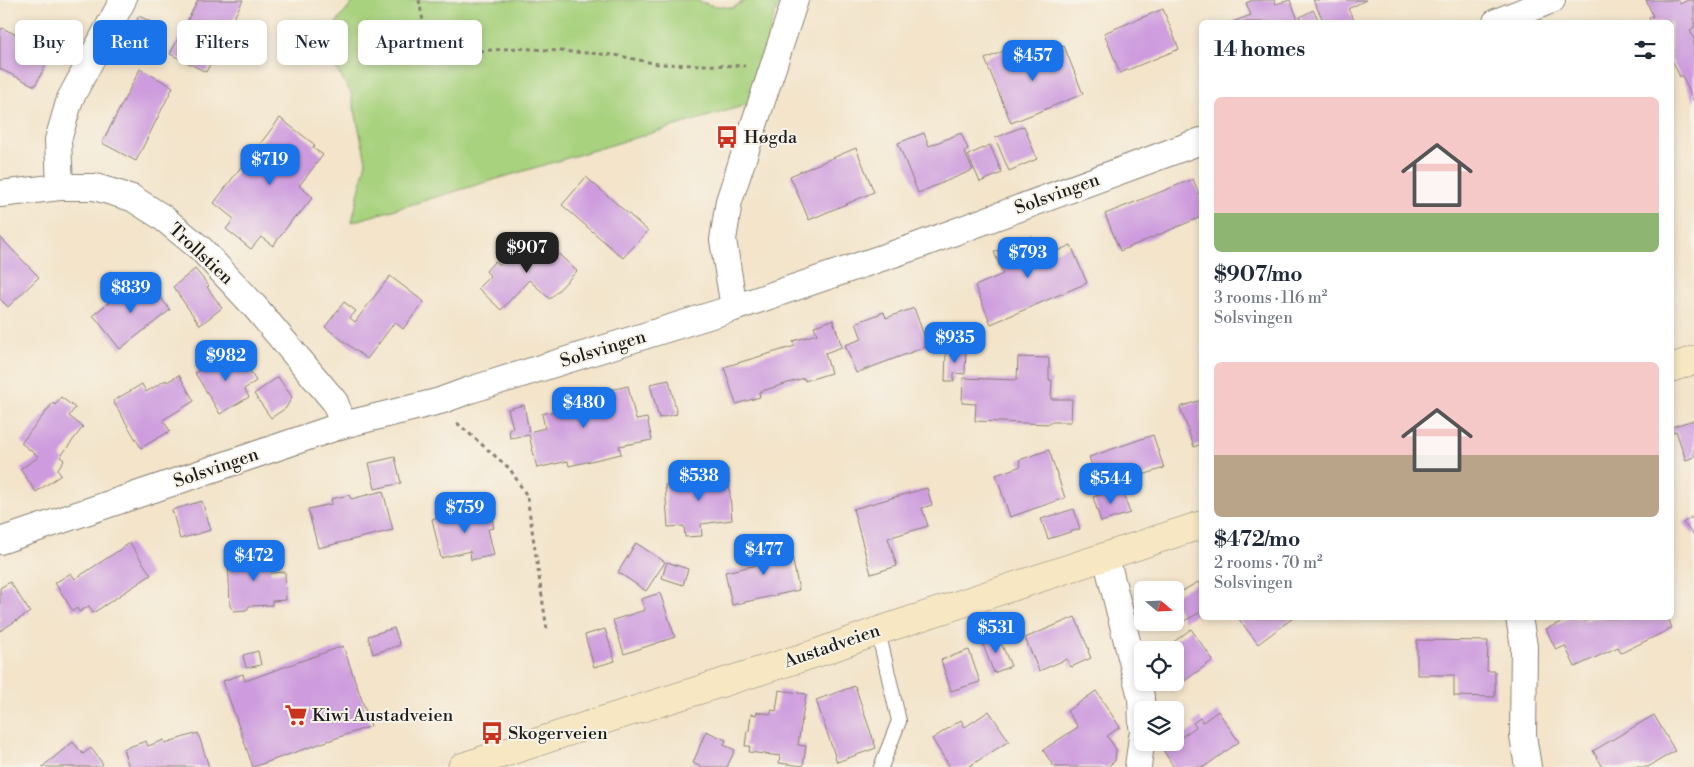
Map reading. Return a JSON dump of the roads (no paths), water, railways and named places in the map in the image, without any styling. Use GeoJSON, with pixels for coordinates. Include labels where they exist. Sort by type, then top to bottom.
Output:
{"type":"FeatureCollection","features":[{"type":"Feature","properties":{"kind":"main road"},"geometry":{"type":"LineString","coordinates":[[1674,367],[1694,360]]}},
{"type":"Feature","properties":{"kind":"main road","name":"Austadveien"},"geometry":{"type":"LineString","coordinates":[[462,767],[820,652],[878,631],[1199,526]]}},
{"type":"Feature","properties":{"kind":"street"},"geometry":{"type":"LineString","coordinates":[[60,187],[58,140],[70,99],[123,0]]}},
{"type":"Feature","properties":{"kind":"street"},"geometry":{"type":"LineString","coordinates":[[734,308],[724,240],[729,201],[775,66],[795,0]]}},
{"type":"Feature","properties":{"kind":"street"},"geometry":{"type":"LineString","coordinates":[[1501,20],[1552,0]]}},
{"type":"Feature","properties":{"kind":"street","name":"Solsvingen"},"geometry":{"type":"LineString","coordinates":[[0,541],[343,425],[440,402],[470,390],[734,308],[914,247],[1199,142]]}},
{"type":"Feature","properties":{"kind":"street","name":"Trollstien"},"geometry":{"type":"LineString","coordinates":[[0,194],[60,187],[95,187],[132,198],[162,217],[201,249],[256,308],[334,402],[343,425]]}},
{"type":"Feature","properties":{"kind":"street"},"geometry":{"type":"LineString","coordinates":[[1106,556],[1141,701]]}},
{"type":"Feature","properties":{"kind":"street"},"geometry":{"type":"LineString","coordinates":[[1519,620],[1524,646],[1523,736],[1528,767]]}},
{"type":"Feature","properties":{"kind":"street"},"geometry":{"type":"LineString","coordinates":[[1138,767],[1140,751]]}},
{"type":"Feature","properties":{"kind":"lane"},"geometry":{"type":"LineString","coordinates":[[878,631],[899,721],[881,767]]}},
{"type":"Feature","properties":{"kind":"place","name":"Høgda"},"geometry":{"type":"Point","coordinates":[727,137]}},
{"type":"Feature","properties":{"kind":"place","name":"Kiwi Austadveien"},"geometry":{"type":"Point","coordinates":[296,715]}},
{"type":"Feature","properties":{"kind":"place","name":"Skogerveien"},"geometry":{"type":"Point","coordinates":[492,733]}}]}
